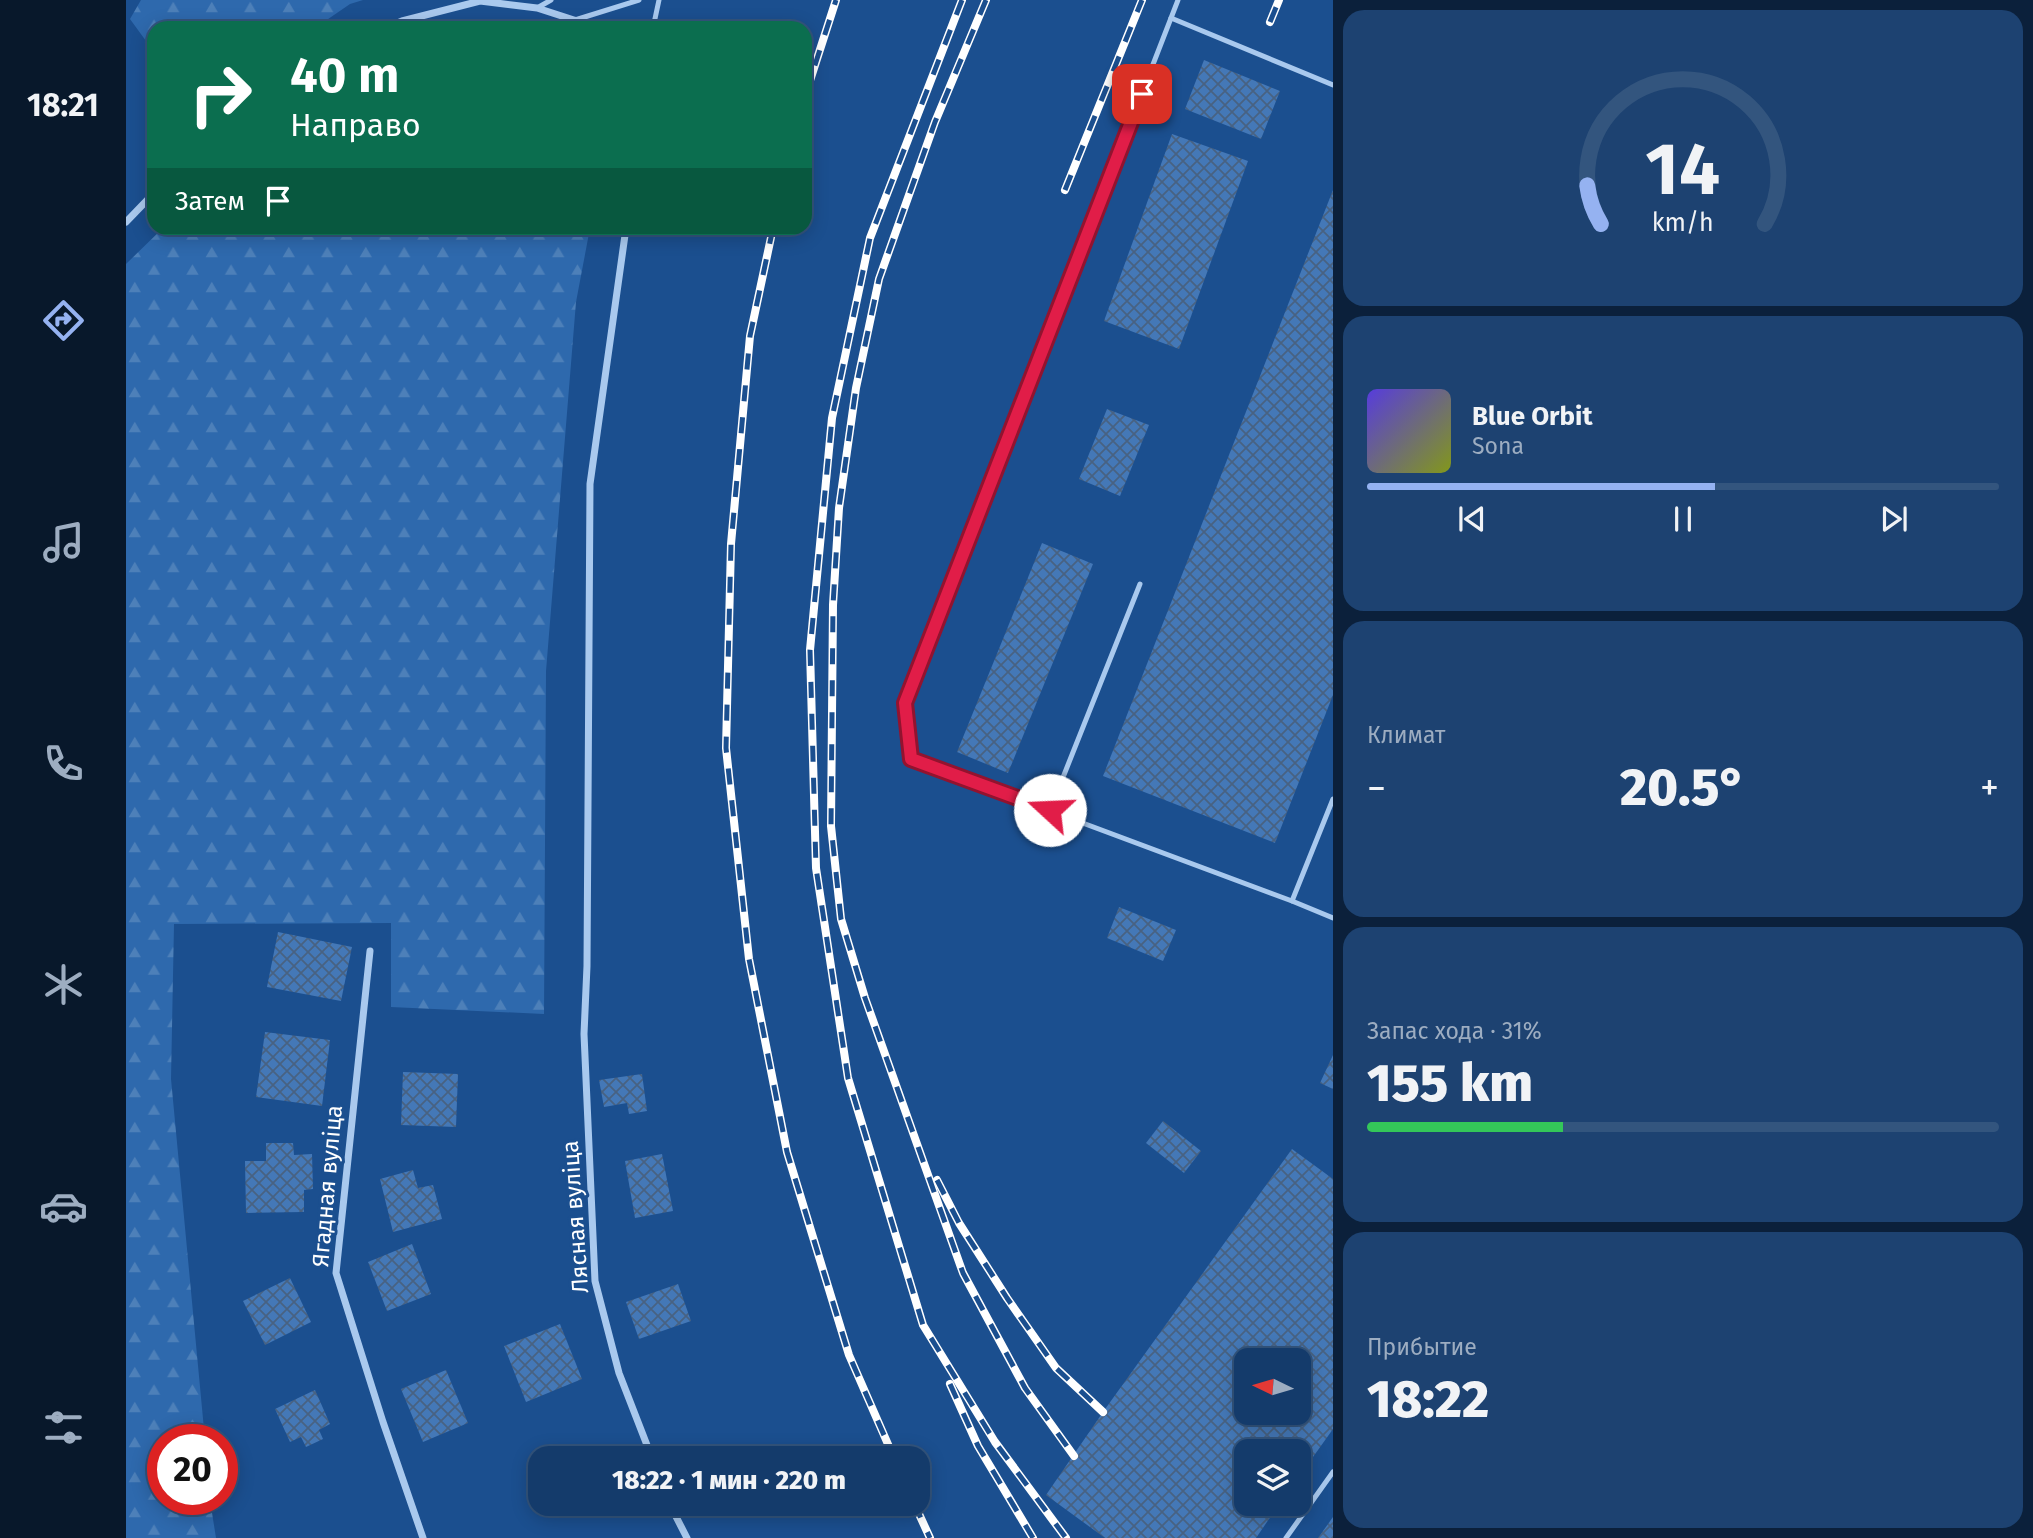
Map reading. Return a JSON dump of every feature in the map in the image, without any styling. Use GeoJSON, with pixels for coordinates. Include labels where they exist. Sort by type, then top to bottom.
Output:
{"type":"FeatureCollection","features":[{"type":"Feature","properties":{"kind":"street"},"geometry":{"type":"LineString","coordinates":[[402,21],[480,1],[537,8],[574,20]]}},
{"type":"Feature","properties":{"kind":"street"},"geometry":{"type":"LineString","coordinates":[[126,222],[147,200]]}},
{"type":"Feature","properties":{"kind":"street","name":"Лясная вуліца"},"geometry":{"type":"LineString","coordinates":[[625,235],[590,484],[587,966],[584,1034],[595,1281],[619,1373],[647,1446]]}},
{"type":"Feature","properties":{"kind":"street","name":"Ягадная вуліца"},"geometry":{"type":"LineString","coordinates":[[370,951],[335,1273],[423,1538]]}},
{"type":"Feature","properties":{"kind":"street"},"geometry":{"type":"LineString","coordinates":[[676,1516],[687,1538]]}},
{"type":"Feature","properties":{"kind":"lane"},"geometry":{"type":"LineString","coordinates":[[537,8],[551,0]]}},
{"type":"Feature","properties":{"kind":"lane"},"geometry":{"type":"LineString","coordinates":[[574,20],[639,0]]}},
{"type":"Feature","properties":{"kind":"lane"},"geometry":{"type":"LineString","coordinates":[[654,21],[659,0]]}},
{"type":"Feature","properties":{"kind":"lane"},"geometry":{"type":"LineString","coordinates":[[1178,0],[905,703],[911,759],[1333,918]]}},
{"type":"Feature","properties":{"kind":"lane"},"geometry":{"type":"LineString","coordinates":[[1171,18],[1333,85]]}},
{"type":"Feature","properties":{"kind":"lane"},"geometry":{"type":"LineString","coordinates":[[1050,810],[1140,584]]}},
{"type":"Feature","properties":{"kind":"lane"},"geometry":{"type":"LineString","coordinates":[[1293,901],[1333,799]]}},
{"type":"Feature","properties":{"kind":"lane"},"geometry":{"type":"LineString","coordinates":[[1286,1538],[1333,1472]]}},
{"type":"Feature","properties":{"kind":"green space"},"geometry":{"type":"Polygon","coordinates":[[[141,0],[363,0],[350,4],[325,21],[147,21],[147,42],[130,19],[141,0]]]}},
{"type":"Feature","properties":{"kind":"green space"},"geometry":{"type":"Polygon","coordinates":[[[156,235],[589,235],[576,302],[546,671],[544,1014],[391,1007],[391,923],[174,924],[171,1079],[203,1424],[147,1424],[147,1515],[212,1515],[216,1538],[126,1538],[126,264],[156,235]]]}},
{"type":"Feature","properties":{"kind":"building"},"geometry":{"type":"Polygon","coordinates":[[[1204,60],[1280,91],[1261,139],[1185,109],[1204,60]]]}},
{"type":"Feature","properties":{"kind":"building"},"geometry":{"type":"Polygon","coordinates":[[[1172,134],[1248,161],[1179,349],[1104,321],[1172,134]]]}},
{"type":"Feature","properties":{"kind":"building"},"geometry":{"type":"Polygon","coordinates":[[[1333,190],[1333,695],[1275,843],[1103,776],[1333,190]]]}},
{"type":"Feature","properties":{"kind":"building"},"geometry":{"type":"Polygon","coordinates":[[[1107,409],[1149,425],[1120,496],[1079,479],[1107,409]]]}},
{"type":"Feature","properties":{"kind":"building"},"geometry":{"type":"Polygon","coordinates":[[[1042,543],[1093,564],[1008,773],[957,752],[1042,543]]]}},
{"type":"Feature","properties":{"kind":"building"},"geometry":{"type":"Polygon","coordinates":[[[1119,907],[1176,930],[1163,961],[1107,938],[1119,907]]]}},
{"type":"Feature","properties":{"kind":"building"},"geometry":{"type":"Polygon","coordinates":[[[278,932],[352,947],[341,1001],[267,987],[278,932]]]}},
{"type":"Feature","properties":{"kind":"building"},"geometry":{"type":"Polygon","coordinates":[[[265,1032],[330,1040],[322,1106],[256,1097],[265,1032]]]}},
{"type":"Feature","properties":{"kind":"building"},"geometry":{"type":"Polygon","coordinates":[[[1333,1055],[1333,1089],[1320,1083],[1333,1055]]]}},
{"type":"Feature","properties":{"kind":"building"},"geometry":{"type":"Polygon","coordinates":[[[403,1072],[458,1074],[456,1127],[401,1125],[403,1072]]]}},
{"type":"Feature","properties":{"kind":"building"},"geometry":{"type":"Polygon","coordinates":[[[642,1074],[647,1111],[629,1114],[627,1103],[604,1107],[599,1080],[642,1074]]]}},
{"type":"Feature","properties":{"kind":"building"},"geometry":{"type":"Polygon","coordinates":[[[1163,1121],[1201,1151],[1184,1173],[1146,1143],[1163,1121]]]}},
{"type":"Feature","properties":{"kind":"building"},"geometry":{"type":"Polygon","coordinates":[[[266,1143],[293,1143],[294,1155],[312,1154],[313,1189],[304,1190],[304,1212],[246,1213],[245,1161],[266,1161],[266,1143]]]}},
{"type":"Feature","properties":{"kind":"building"},"geometry":{"type":"Polygon","coordinates":[[[1292,1149],[1333,1179],[1333,1429],[1311,1460],[1311,1439],[1234,1439],[1234,1516],[1271,1516],[1256,1538],[1105,1538],[1046,1495],[1292,1149]]]}},
{"type":"Feature","properties":{"kind":"building"},"geometry":{"type":"Polygon","coordinates":[[[662,1154],[673,1211],[635,1218],[625,1161],[662,1154]]]}},
{"type":"Feature","properties":{"kind":"building"},"geometry":{"type":"Polygon","coordinates":[[[413,1170],[418,1188],[433,1185],[442,1219],[393,1232],[380,1179],[413,1170]]]}},
{"type":"Feature","properties":{"kind":"building"},"geometry":{"type":"Polygon","coordinates":[[[412,1244],[431,1294],[387,1311],[368,1262],[412,1244]]]}},
{"type":"Feature","properties":{"kind":"building"},"geometry":{"type":"Polygon","coordinates":[[[290,1278],[311,1322],[265,1345],[243,1301],[290,1278]]]}},
{"type":"Feature","properties":{"kind":"building"},"geometry":{"type":"Polygon","coordinates":[[[678,1284],[691,1321],[639,1339],[626,1302],[678,1284]]]}},
{"type":"Feature","properties":{"kind":"building"},"geometry":{"type":"Polygon","coordinates":[[[560,1324],[582,1379],[526,1402],[504,1346],[560,1324]]]}},
{"type":"Feature","properties":{"kind":"building"},"geometry":{"type":"Polygon","coordinates":[[[446,1370],[468,1423],[423,1442],[401,1389],[446,1370]]]}},
{"type":"Feature","properties":{"kind":"building"},"geometry":{"type":"Polygon","coordinates":[[[315,1390],[330,1424],[319,1430],[323,1439],[306,1447],[301,1437],[290,1442],[275,1409],[315,1390]]]}},
{"type":"Feature","properties":{"kind":"building"},"geometry":{"type":"Polygon","coordinates":[[[1333,1517],[1333,1538],[1318,1538],[1333,1517]]]}},
{"type":"Feature","properties":{"kind":"railway"},"geometry":{"type":"LineString","coordinates":[[812,74],[836,0]]}},
{"type":"Feature","properties":{"kind":"railway"},"geometry":{"type":"LineString","coordinates":[[962,0],[870,238],[832,418],[810,650],[816,868],[848,1078],[923,1325],[995,1442],[1066,1538]]}},
{"type":"Feature","properties":{"kind":"railway"},"geometry":{"type":"LineString","coordinates":[[986,0],[935,122],[879,279],[856,388],[839,508],[833,605],[831,826],[841,919],[865,998],[963,1273],[1025,1388],[1074,1456]]}},
{"type":"Feature","properties":{"kind":"railway"},"geometry":{"type":"LineString","coordinates":[[1065,190],[1142,0]]}},
{"type":"Feature","properties":{"kind":"railway"},"geometry":{"type":"LineString","coordinates":[[1270,22],[1279,0]]}},
{"type":"Feature","properties":{"kind":"railway"},"geometry":{"type":"LineString","coordinates":[[772,235],[750,336],[731,544],[726,748],[749,959],[787,1152],[849,1355],[889,1446]]}},
{"type":"Feature","properties":{"kind":"railway"},"geometry":{"type":"LineString","coordinates":[[937,1180],[959,1223],[1056,1368],[1103,1412]]}},
{"type":"Feature","properties":{"kind":"railway"},"geometry":{"type":"LineString","coordinates":[[950,1384],[978,1446],[1033,1538]]}},
{"type":"Feature","properties":{"kind":"railway"},"geometry":{"type":"LineString","coordinates":[[920,1516],[930,1538]]}},
{"type":"Feature","properties":{"kind":"route"},"geometry":{"type":"LineString","coordinates":[[1050,810],[911,759],[905,703],[1142,94]]}}]}
